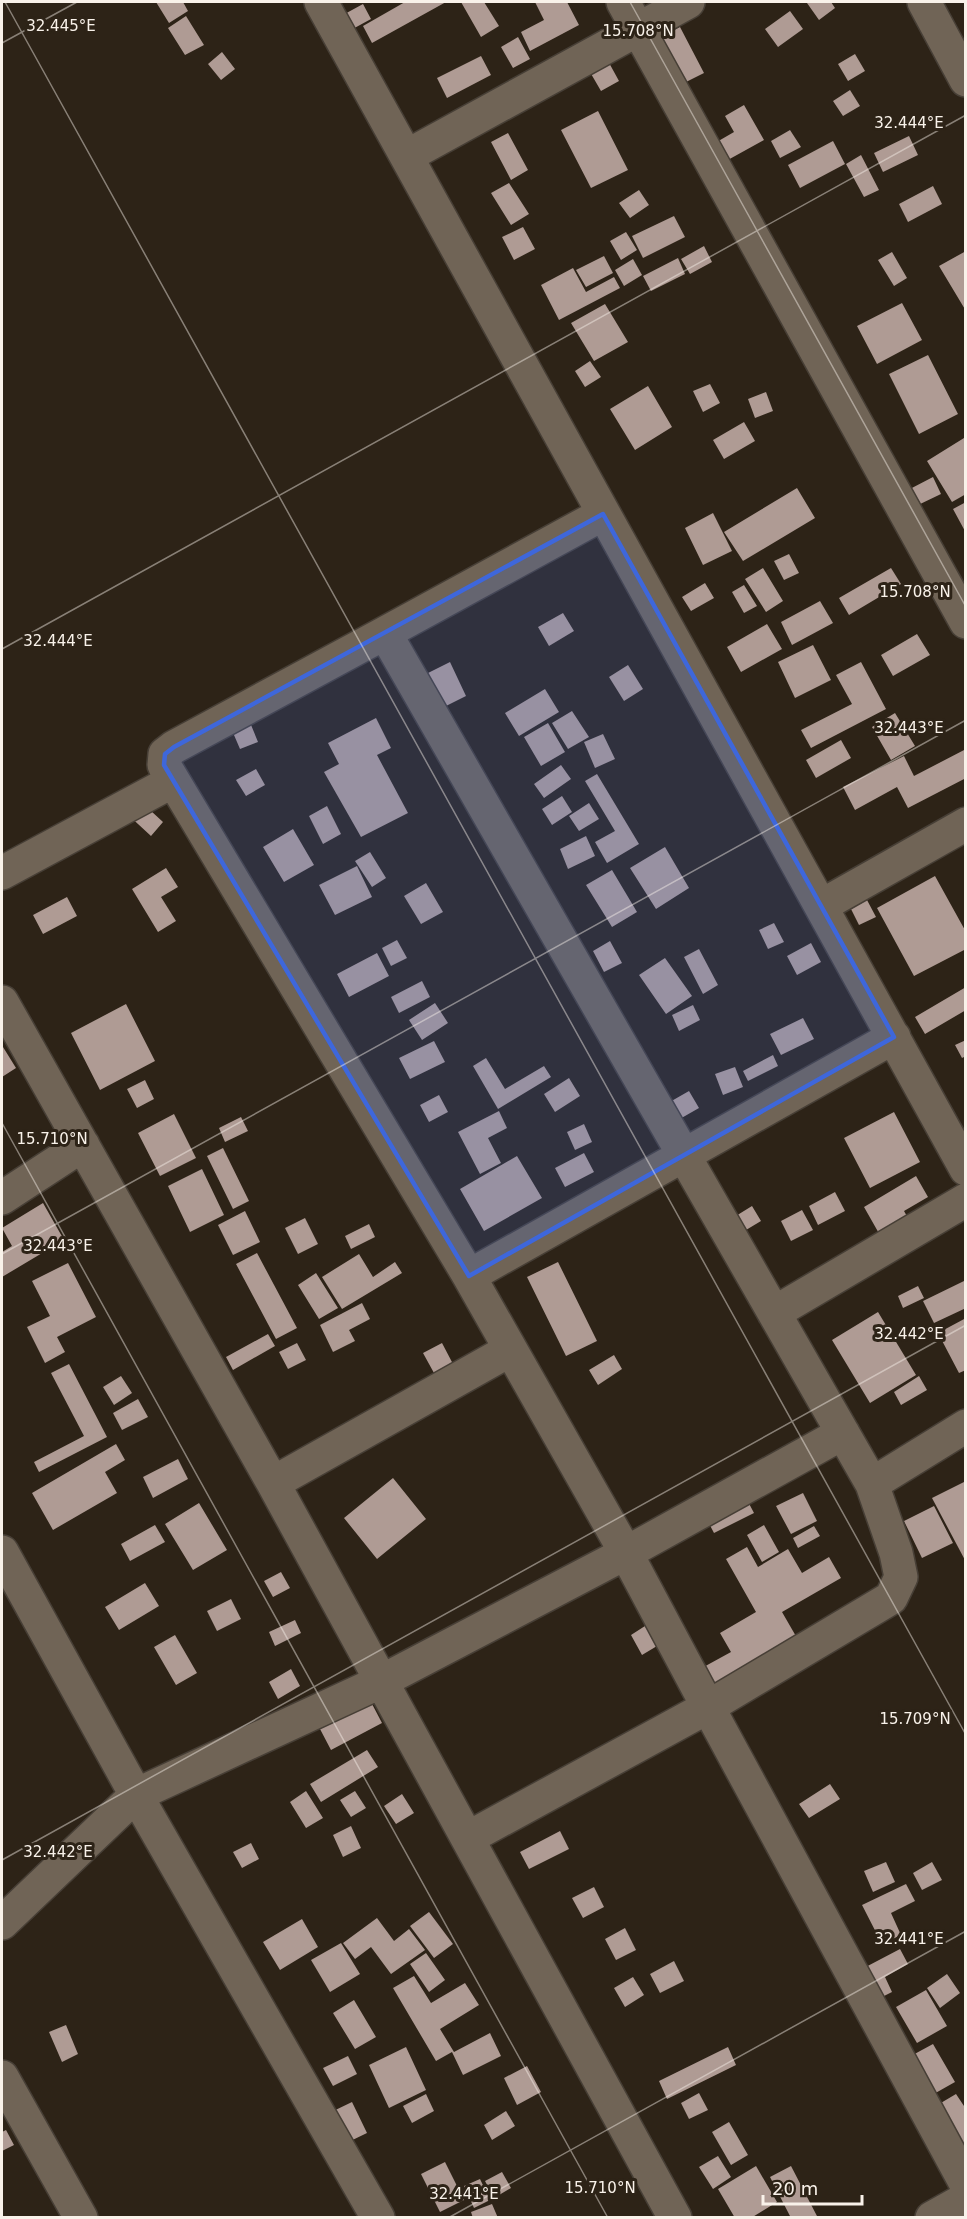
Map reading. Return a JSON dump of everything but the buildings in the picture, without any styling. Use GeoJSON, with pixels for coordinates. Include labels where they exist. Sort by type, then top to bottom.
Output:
{"type":"FeatureCollection","features":[{"type":"Feature","properties":{"kind":"street"},"geometry":{"type":"LineString","coordinates":[[321,2],[966,1169]]}},
{"type":"Feature","properties":{"kind":"street"},"geometry":{"type":"LineString","coordinates":[[407,156],[631,15],[688,2]]}},
{"type":"Feature","properties":{"kind":"street"},"geometry":{"type":"LineString","coordinates":[[924,2],[966,80]]}},
{"type":"Feature","properties":{"kind":"street"},"geometry":{"type":"LineString","coordinates":[[631,15],[962,605]]}},
{"type":"Feature","properties":{"kind":"street"},"geometry":{"type":"LineString","coordinates":[[603,514],[174,747],[165,754],[164,765],[469,1276],[626,1553],[966,2184]]}},
{"type":"Feature","properties":{"kind":"street"},"geometry":{"type":"LineString","coordinates":[[385,633],[872,1484],[896,1552],[901,1577],[891,1598],[708,1707],[468,1838]]}},
{"type":"Feature","properties":{"kind":"street"},"geometry":{"type":"LineString","coordinates":[[2,873],[172,781]]}},
{"type":"Feature","properties":{"kind":"street"},"geometry":{"type":"LineString","coordinates":[[821,906],[966,824]]}},
{"type":"Feature","properties":{"kind":"street"},"geometry":{"type":"LineString","coordinates":[[2,1002],[273,1483],[675,2217]]}},
{"type":"Feature","properties":{"kind":"street"},"geometry":{"type":"LineString","coordinates":[[469,1276],[894,1037]]}},
{"type":"Feature","properties":{"kind":"street"},"geometry":{"type":"LineString","coordinates":[[2,1198],[83,1145]]}},
{"type":"Feature","properties":{"kind":"street"},"geometry":{"type":"LineString","coordinates":[[774,1313],[966,1200]]}},
{"type":"Feature","properties":{"kind":"street"},"geometry":{"type":"LineString","coordinates":[[273,1483],[510,1350]]}},
{"type":"Feature","properties":{"kind":"street"},"geometry":{"type":"LineString","coordinates":[[872,1484],[966,1426]]}},
{"type":"Feature","properties":{"kind":"street"},"geometry":{"type":"LineString","coordinates":[[2,1923],[136,1795],[380,1682],[626,1553],[843,1433]]}},
{"type":"Feature","properties":{"kind":"street"},"geometry":{"type":"LineString","coordinates":[[2,1552],[136,1795],[378,2217]]}},
{"type":"Feature","properties":{"kind":"street"},"geometry":{"type":"LineString","coordinates":[[2,2078],[81,2217]]}},
{"type":"Feature","properties":{"kind":"street"},"geometry":{"type":"LineString","coordinates":[[932,2217],[966,2199]]}},
{"type":"Feature","properties":{"kind":"highlighted area"},"geometry":{"type":"Polygon","coordinates":[[[603,514],[894,1037],[469,1276],[164,765],[165,754],[174,747],[603,514]]]}}]}
